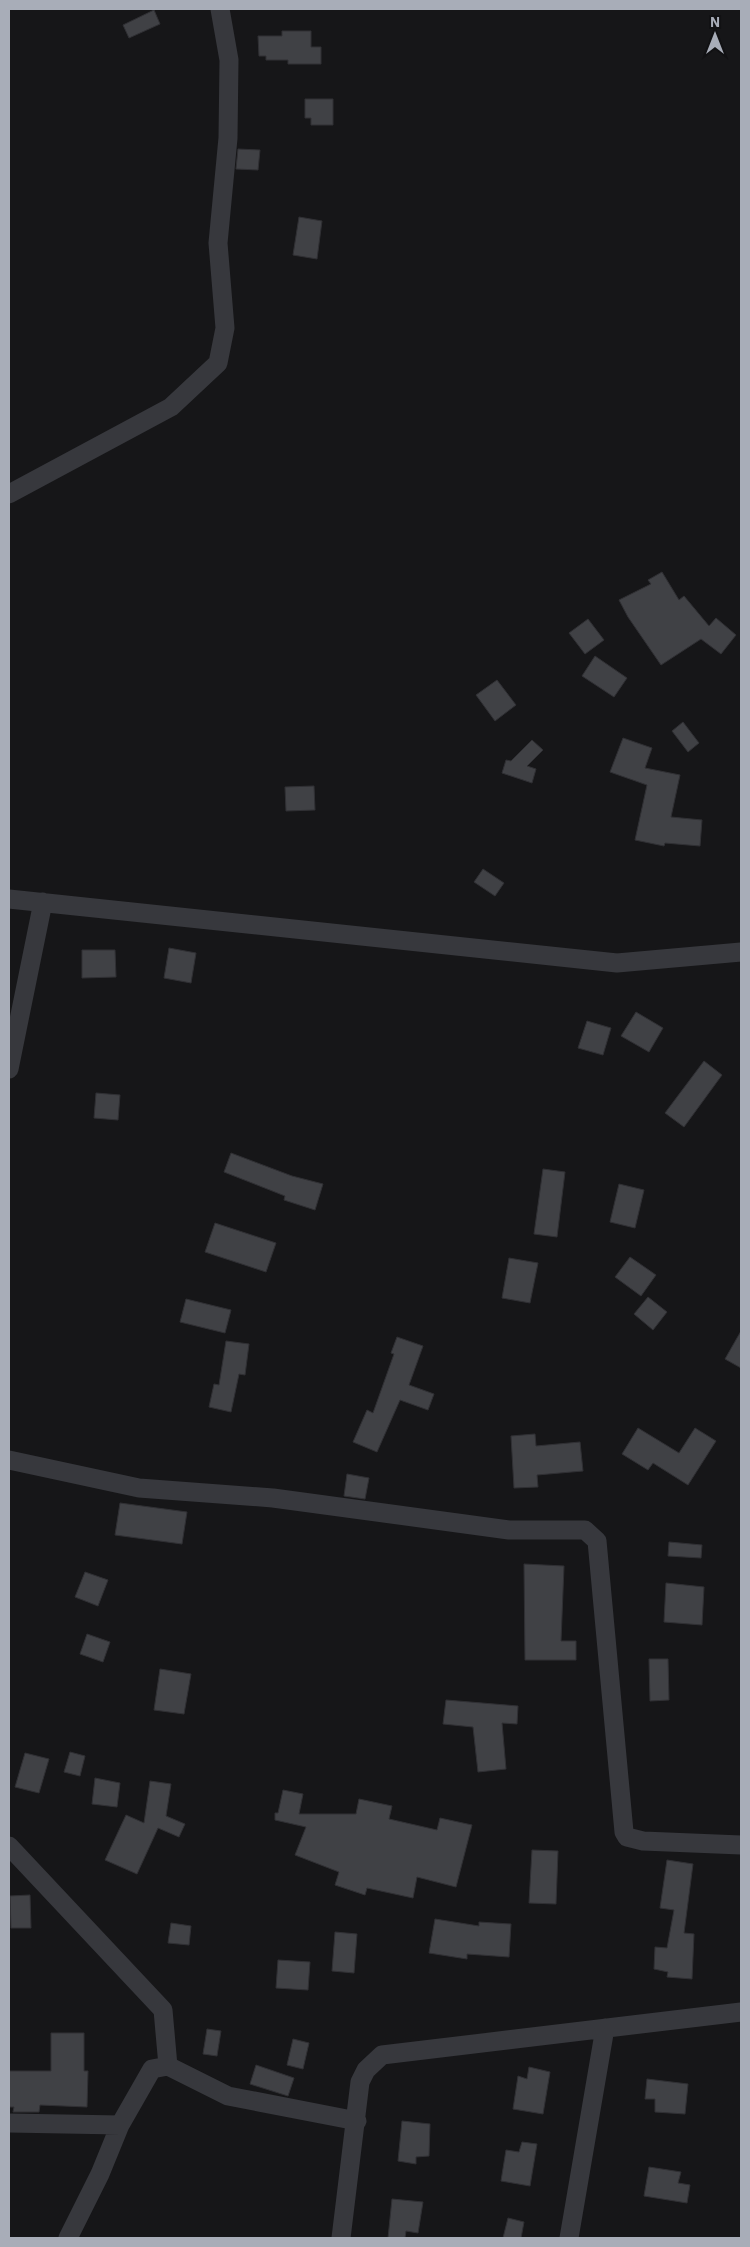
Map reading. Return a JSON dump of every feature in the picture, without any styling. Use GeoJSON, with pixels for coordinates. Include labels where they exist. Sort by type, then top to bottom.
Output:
{"type":"FeatureCollection","features":[{"type":"Feature","properties":{"kind":"street"},"geometry":{"type":"LineString","coordinates":[[9,494],[171,407],[218,363],[225,328],[218,243],[228,138],[229,60],[220,9]]}},
{"type":"Feature","properties":{"kind":"street"},"geometry":{"type":"LineString","coordinates":[[9,899],[617,963],[741,952]]}},
{"type":"Feature","properties":{"kind":"street"},"geometry":{"type":"LineString","coordinates":[[9,1069],[43,902]]}},
{"type":"Feature","properties":{"kind":"street"},"geometry":{"type":"LineString","coordinates":[[9,1460],[139,1488],[273,1498],[509,1530],[585,1530],[597,1541],[624,1832],[627,1837],[643,1841],[741,1845]]}},
{"type":"Feature","properties":{"kind":"street"},"geometry":{"type":"LineString","coordinates":[[9,1846],[163,2010],[168,2066]]}},
{"type":"Feature","properties":{"kind":"street"},"geometry":{"type":"LineString","coordinates":[[341,2238],[357,2121],[360,2082],[366,2070],[382,2055],[741,2012]]}},
{"type":"Feature","properties":{"kind":"street"},"geometry":{"type":"LineString","coordinates":[[574,2238],[605,2028]]}},
{"type":"Feature","properties":{"kind":"street"},"geometry":{"type":"LineString","coordinates":[[68,2238],[100,2174],[120,2125],[149,2072],[156,2067],[168,2066],[228,2096],[357,2121]]}},
{"type":"Feature","properties":{"kind":"street"},"geometry":{"type":"LineString","coordinates":[[9,2123],[120,2125]]}},
{"type":"Feature","properties":{"kind":"building"},"geometry":{"type":"Polygon","coordinates":[[[154,10],[160,24],[129,38],[123,25],[154,10]]]}},
{"type":"Feature","properties":{"kind":"building"},"geometry":{"type":"Polygon","coordinates":[[[282,31],[311,31],[311,47],[321,47],[321,64],[288,64],[288,60],[266,60],[266,56],[259,56],[258,36],[282,36],[282,31]]]}},
{"type":"Feature","properties":{"kind":"building"},"geometry":{"type":"Polygon","coordinates":[[[305,99],[333,99],[333,125],[311,125],[311,118],[305,118],[305,99]]]}},
{"type":"Feature","properties":{"kind":"building"},"geometry":{"type":"Polygon","coordinates":[[[238,149],[260,150],[258,170],[236,169],[238,149]]]}},
{"type":"Feature","properties":{"kind":"building"},"geometry":{"type":"Polygon","coordinates":[[[299,217],[322,221],[317,259],[293,255],[299,217]]]}},
{"type":"Feature","properties":{"kind":"building"},"geometry":{"type":"Polygon","coordinates":[[[662,572],[679,600],[684,596],[709,626],[716,618],[736,635],[721,654],[701,639],[661,665],[628,617],[619,600],[651,584],[648,580],[662,572]]]}},
{"type":"Feature","properties":{"kind":"building"},"geometry":{"type":"Polygon","coordinates":[[[588,619],[604,640],[585,654],[569,633],[588,619]]]}},
{"type":"Feature","properties":{"kind":"building"},"geometry":{"type":"Polygon","coordinates":[[[595,656],[627,678],[614,697],[582,676],[595,656]]]}},
{"type":"Feature","properties":{"kind":"building"},"geometry":{"type":"Polygon","coordinates":[[[497,680],[516,705],[495,721],[476,695],[497,680]]]}},
{"type":"Feature","properties":{"kind":"building"},"geometry":{"type":"Polygon","coordinates":[[[683,722],[699,743],[688,752],[672,731],[683,722]]]}},
{"type":"Feature","properties":{"kind":"building"},"geometry":{"type":"Polygon","coordinates":[[[623,738],[652,748],[645,768],[680,775],[671,817],[702,820],[700,846],[665,843],[664,846],[635,840],[647,785],[610,772],[623,738]]]}},
{"type":"Feature","properties":{"kind":"building"},"geometry":{"type":"Polygon","coordinates":[[[532,740],[543,750],[527,766],[536,769],[532,783],[502,773],[506,760],[511,761],[532,740]]]}},
{"type":"Feature","properties":{"kind":"building"},"geometry":{"type":"Polygon","coordinates":[[[314,786],[315,810],[286,811],[285,787],[314,786]]]}},
{"type":"Feature","properties":{"kind":"building"},"geometry":{"type":"Polygon","coordinates":[[[483,869],[504,883],[495,896],[474,882],[483,869]]]}},
{"type":"Feature","properties":{"kind":"building"},"geometry":{"type":"Polygon","coordinates":[[[169,948],[196,953],[191,983],[164,978],[169,948]]]}},
{"type":"Feature","properties":{"kind":"building"},"geometry":{"type":"Polygon","coordinates":[[[82,950],[115,950],[116,977],[82,978],[82,950]]]}},
{"type":"Feature","properties":{"kind":"building"},"geometry":{"type":"Polygon","coordinates":[[[636,1012],[663,1028],[649,1052],[621,1036],[636,1012]]]}},
{"type":"Feature","properties":{"kind":"building"},"geometry":{"type":"Polygon","coordinates":[[[587,1021],[611,1028],[603,1055],[578,1048],[587,1021]]]}},
{"type":"Feature","properties":{"kind":"building"},"geometry":{"type":"Polygon","coordinates":[[[704,1061],[722,1075],[684,1127],[665,1113],[704,1061]]]}},
{"type":"Feature","properties":{"kind":"building"},"geometry":{"type":"Polygon","coordinates":[[[96,1093],[120,1095],[118,1120],[94,1118],[96,1093]]]}},
{"type":"Feature","properties":{"kind":"building"},"geometry":{"type":"Polygon","coordinates":[[[231,1153],[292,1176],[323,1184],[315,1210],[284,1200],[285,1196],[224,1172],[231,1153]]]}},
{"type":"Feature","properties":{"kind":"building"},"geometry":{"type":"Polygon","coordinates":[[[543,1169],[565,1172],[557,1237],[534,1234],[543,1169]]]}},
{"type":"Feature","properties":{"kind":"building"},"geometry":{"type":"Polygon","coordinates":[[[619,1184],[644,1190],[635,1228],[610,1222],[619,1184]]]}},
{"type":"Feature","properties":{"kind":"building"},"geometry":{"type":"Polygon","coordinates":[[[215,1223],[276,1243],[266,1272],[205,1252],[215,1223]]]}},
{"type":"Feature","properties":{"kind":"building"},"geometry":{"type":"Polygon","coordinates":[[[630,1257],[656,1275],[641,1296],[615,1277],[630,1257]]]}},
{"type":"Feature","properties":{"kind":"building"},"geometry":{"type":"Polygon","coordinates":[[[509,1258],[538,1263],[530,1303],[502,1298],[509,1258]]]}},
{"type":"Feature","properties":{"kind":"building"},"geometry":{"type":"Polygon","coordinates":[[[648,1297],[667,1312],[653,1330],[634,1314],[648,1297]]]}},
{"type":"Feature","properties":{"kind":"building"},"geometry":{"type":"Polygon","coordinates":[[[186,1299],[231,1310],[225,1333],[180,1322],[186,1299]]]}},
{"type":"Feature","properties":{"kind":"building"},"geometry":{"type":"Polygon","coordinates":[[[741,1331],[741,1368],[725,1359],[741,1331]]]}},
{"type":"Feature","properties":{"kind":"building"},"geometry":{"type":"Polygon","coordinates":[[[397,1337],[423,1346],[409,1385],[434,1394],[428,1410],[400,1400],[377,1452],[353,1442],[367,1410],[373,1413],[394,1354],[391,1353],[397,1337]]]}},
{"type":"Feature","properties":{"kind":"building"},"geometry":{"type":"Polygon","coordinates":[[[226,1341],[249,1344],[245,1375],[239,1374],[231,1412],[209,1407],[214,1384],[219,1385],[226,1341]]]}},
{"type":"Feature","properties":{"kind":"building"},"geometry":{"type":"Polygon","coordinates":[[[638,1428],[679,1453],[695,1428],[716,1441],[688,1485],[653,1463],[648,1470],[622,1454],[638,1428]]]}},
{"type":"Feature","properties":{"kind":"building"},"geometry":{"type":"Polygon","coordinates":[[[535,1434],[536,1446],[580,1442],[583,1471],[537,1475],[538,1487],[514,1488],[511,1436],[535,1434]]]}},
{"type":"Feature","properties":{"kind":"building"},"geometry":{"type":"Polygon","coordinates":[[[347,1474],[369,1478],[365,1499],[344,1496],[347,1474]]]}},
{"type":"Feature","properties":{"kind":"building"},"geometry":{"type":"Polygon","coordinates":[[[120,1503],[187,1512],[182,1544],[115,1535],[120,1503]]]}},
{"type":"Feature","properties":{"kind":"building"},"geometry":{"type":"Polygon","coordinates":[[[669,1542],[702,1545],[701,1558],[668,1556],[669,1542]]]}},
{"type":"Feature","properties":{"kind":"building"},"geometry":{"type":"Polygon","coordinates":[[[524,1564],[564,1566],[561,1641],[576,1641],[576,1660],[525,1660],[524,1564]]]}},
{"type":"Feature","properties":{"kind":"building"},"geometry":{"type":"Polygon","coordinates":[[[85,1572],[108,1580],[98,1606],[75,1597],[85,1572]]]}},
{"type":"Feature","properties":{"kind":"building"},"geometry":{"type":"Polygon","coordinates":[[[666,1583],[704,1587],[702,1625],[664,1622],[666,1583]]]}},
{"type":"Feature","properties":{"kind":"building"},"geometry":{"type":"Polygon","coordinates":[[[87,1634],[110,1642],[103,1662],[80,1654],[87,1634]]]}},
{"type":"Feature","properties":{"kind":"building"},"geometry":{"type":"Polygon","coordinates":[[[649,1659],[668,1659],[669,1700],[650,1701],[649,1659]]]}},
{"type":"Feature","properties":{"kind":"building"},"geometry":{"type":"Polygon","coordinates":[[[160,1669],[191,1674],[184,1714],[154,1710],[160,1669]]]}},
{"type":"Feature","properties":{"kind":"building"},"geometry":{"type":"Polygon","coordinates":[[[446,1700],[518,1706],[517,1724],[502,1723],[506,1769],[478,1772],[473,1727],[443,1724],[446,1700]]]}},
{"type":"Feature","properties":{"kind":"building"},"geometry":{"type":"Polygon","coordinates":[[[70,1752],[85,1756],[80,1776],[64,1772],[70,1752]]]}},
{"type":"Feature","properties":{"kind":"building"},"geometry":{"type":"Polygon","coordinates":[[[25,1753],[49,1759],[39,1793],[15,1787],[25,1753]]]}},
{"type":"Feature","properties":{"kind":"building"},"geometry":{"type":"Polygon","coordinates":[[[95,1778],[120,1783],[117,1807],[92,1804],[95,1778]]]}},
{"type":"Feature","properties":{"kind":"building"},"geometry":{"type":"Polygon","coordinates":[[[150,1781],[171,1784],[166,1816],[185,1824],[179,1837],[158,1828],[137,1874],[105,1860],[126,1815],[144,1823],[150,1781]]]}},
{"type":"Feature","properties":{"kind":"building"},"geometry":{"type":"Polygon","coordinates":[[[283,1790],[303,1794],[299,1814],[356,1814],[359,1799],[392,1806],[389,1819],[437,1830],[440,1818],[472,1825],[456,1887],[417,1877],[413,1898],[367,1888],[365,1895],[335,1885],[339,1872],[295,1855],[306,1827],[275,1820],[275,1813],[278,1813],[283,1790]]]}},
{"type":"Feature","properties":{"kind":"building"},"geometry":{"type":"Polygon","coordinates":[[[532,1850],[558,1851],[556,1904],[529,1903],[532,1850]]]}},
{"type":"Feature","properties":{"kind":"building"},"geometry":{"type":"Polygon","coordinates":[[[667,1860],[693,1864],[684,1933],[694,1934],[692,1979],[667,1977],[668,1972],[654,1969],[655,1947],[667,1948],[674,1910],[660,1908],[667,1860]]]}},
{"type":"Feature","properties":{"kind":"building"},"geometry":{"type":"Polygon","coordinates":[[[30,1895],[31,1928],[11,1928],[10,1896],[30,1895]]]}},
{"type":"Feature","properties":{"kind":"building"},"geometry":{"type":"Polygon","coordinates":[[[435,1919],[479,1926],[479,1922],[511,1924],[509,1957],[467,1954],[467,1959],[429,1953],[435,1919]]]}},
{"type":"Feature","properties":{"kind":"building"},"geometry":{"type":"Polygon","coordinates":[[[171,1923],[191,1926],[189,1945],[168,1943],[171,1923]]]}},
{"type":"Feature","properties":{"kind":"building"},"geometry":{"type":"Polygon","coordinates":[[[335,1932],[357,1934],[354,1973],[332,1971],[335,1932]]]}},
{"type":"Feature","properties":{"kind":"building"},"geometry":{"type":"Polygon","coordinates":[[[278,1960],[310,1962],[308,1990],[276,1988],[278,1960]]]}},
{"type":"Feature","properties":{"kind":"building"},"geometry":{"type":"Polygon","coordinates":[[[207,2029],[221,2031],[217,2056],[203,2054],[207,2029]]]}},
{"type":"Feature","properties":{"kind":"building"},"geometry":{"type":"Polygon","coordinates":[[[51,2033],[84,2033],[84,2071],[88,2071],[87,2107],[40,2105],[39,2112],[13,2112],[14,2107],[9,2107],[9,2071],[51,2071],[51,2033]]]}},
{"type":"Feature","properties":{"kind":"building"},"geometry":{"type":"Polygon","coordinates":[[[293,2039],[309,2043],[303,2069],[287,2065],[293,2039]]]}},
{"type":"Feature","properties":{"kind":"building"},"geometry":{"type":"Polygon","coordinates":[[[256,2065],[294,2078],[288,2096],[250,2084],[256,2065]]]}},
{"type":"Feature","properties":{"kind":"building"},"geometry":{"type":"Polygon","coordinates":[[[529,2067],[550,2072],[543,2114],[513,2109],[518,2076],[527,2079],[529,2067]]]}},
{"type":"Feature","properties":{"kind":"building"},"geometry":{"type":"Polygon","coordinates":[[[647,2079],[688,2084],[685,2114],[655,2112],[655,2099],[645,2099],[647,2079]]]}},
{"type":"Feature","properties":{"kind":"building"},"geometry":{"type":"Polygon","coordinates":[[[402,2121],[430,2124],[429,2156],[416,2157],[416,2164],[398,2161],[402,2121]]]}},
{"type":"Feature","properties":{"kind":"building"},"geometry":{"type":"Polygon","coordinates":[[[522,2142],[537,2144],[530,2186],[501,2181],[506,2150],[519,2152],[522,2142]]]}},
{"type":"Feature","properties":{"kind":"building"},"geometry":{"type":"Polygon","coordinates":[[[649,2167],[681,2172],[678,2183],[690,2185],[687,2203],[644,2196],[649,2167]]]}},
{"type":"Feature","properties":{"kind":"building"},"geometry":{"type":"Polygon","coordinates":[[[392,2199],[423,2202],[418,2233],[406,2231],[405,2238],[388,2238],[392,2199]]]}},
{"type":"Feature","properties":{"kind":"building"},"geometry":{"type":"Polygon","coordinates":[[[508,2218],[524,2222],[521,2238],[503,2238],[508,2218]]]}}]}
